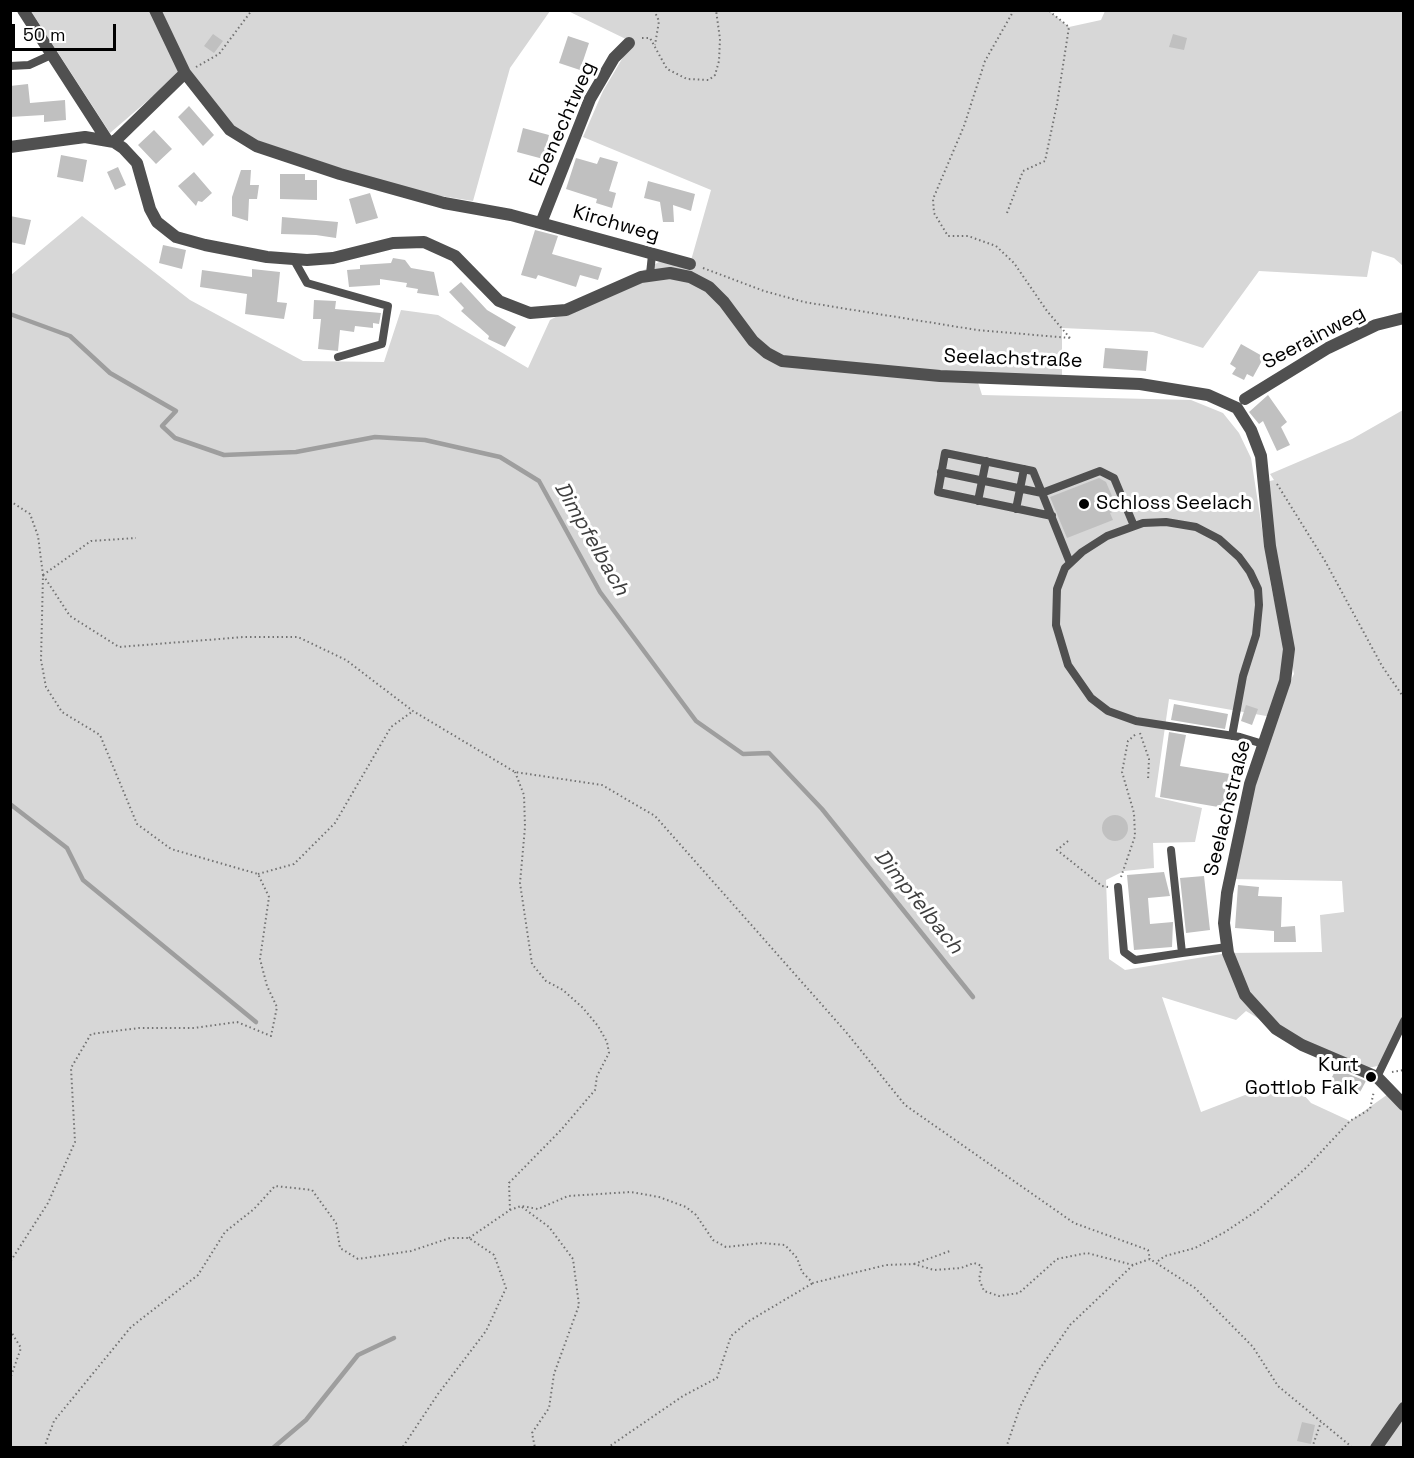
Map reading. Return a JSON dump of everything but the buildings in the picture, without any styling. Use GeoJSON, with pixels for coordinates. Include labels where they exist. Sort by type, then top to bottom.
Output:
{"type":"FeatureCollection","features":[{"type":"Feature","properties":{"kind":"street","name":"Seelachstraße"},"geometry":{"type":"LineString","coordinates":[[24,10],[51,55],[111,141],[131,155],[136,163],[153,216],[169,233],[205,245],[294,260],[333,258],[403,241],[424,242],[455,256],[499,302],[519,311],[542,314],[566,310],[650,274],[680,275],[709,287],[724,302],[753,341],[767,353],[782,361],[940,376],[1140,384],[1208,394],[1237,408],[1251,430],[1261,456],[1270,546],[1289,649],[1285,681],[1250,784],[1227,893],[1224,923],[1232,968],[1245,995],[1276,1029],[1302,1045],[1377,1077],[1404,1105]]}},
{"type":"Feature","properties":{"kind":"street","name":"Kirchweg"},"geometry":{"type":"LineString","coordinates":[[155,10],[185,73],[230,130],[256,146],[340,174],[444,203],[541,223],[690,264]]}},
{"type":"Feature","properties":{"kind":"street","name":"Ebenechtweg"},"geometry":{"type":"LineString","coordinates":[[541,223],[590,99],[614,58],[629,43]]}},
{"type":"Feature","properties":{"kind":"street"},"geometry":{"type":"LineString","coordinates":[[10,147],[85,137],[111,141],[185,73]]}},
{"type":"Feature","properties":{"kind":"street","name":"Seerainweg"},"geometry":{"type":"LineString","coordinates":[[1245,399],[1328,348],[1376,325],[1404,318]]}},
{"type":"Feature","properties":{"kind":"street"},"geometry":{"type":"LineString","coordinates":[[1376,1448],[1404,1408]]}},
{"type":"Feature","properties":{"kind":"lane"},"geometry":{"type":"LineString","coordinates":[[10,66],[29,65],[51,55]]}},
{"type":"Feature","properties":{"kind":"lane"},"geometry":{"type":"LineString","coordinates":[[650,274],[652,255]]}},
{"type":"Feature","properties":{"kind":"lane"},"geometry":{"type":"LineString","coordinates":[[294,260],[307,283],[388,306],[382,344],[338,357]]}},
{"type":"Feature","properties":{"kind":"lane"},"geometry":{"type":"LineString","coordinates":[[1052,516],[938,492],[945,453],[1033,471],[1052,516],[1070,563]]}},
{"type":"Feature","properties":{"kind":"lane"},"geometry":{"type":"LineString","coordinates":[[978,501],[986,461]]}},
{"type":"Feature","properties":{"kind":"lane"},"geometry":{"type":"LineString","coordinates":[[1016,509],[1024,469]]}},
{"type":"Feature","properties":{"kind":"lane"},"geometry":{"type":"LineString","coordinates":[[941,472],[1042,493],[1100,471],[1114,478],[1134,526]]}},
{"type":"Feature","properties":{"kind":"lane"},"geometry":{"type":"LineString","coordinates":[[1232,736],[1244,676],[1256,635],[1258,589],[1250,572],[1219,539],[1196,527],[1166,522],[1134,526],[1107,536],[1082,552],[1065,568],[1057,589],[1056,625],[1068,665],[1091,698],[1108,711],[1136,721],[1232,736],[1263,744]]}},
{"type":"Feature","properties":{"kind":"lane"},"geometry":{"type":"LineString","coordinates":[[1171,850],[1182,953]]}},
{"type":"Feature","properties":{"kind":"lane"},"geometry":{"type":"LineString","coordinates":[[1118,887],[1124,952],[1135,960],[1227,947]]}},
{"type":"Feature","properties":{"kind":"lane"},"geometry":{"type":"LineString","coordinates":[[1377,1077],[1404,1021]]}},
{"type":"Feature","properties":{"kind":"path"},"geometry":{"type":"LineString","coordinates":[[185,73],[219,54],[252,10]]}},
{"type":"Feature","properties":{"kind":"path"},"geometry":{"type":"LineString","coordinates":[[654,10],[659,21],[655,45]]}},
{"type":"Feature","properties":{"kind":"path"},"geometry":{"type":"LineString","coordinates":[[629,43],[642,37],[650,38],[667,69],[687,79],[709,80],[715,75],[719,61],[720,39],[716,10]]}},
{"type":"Feature","properties":{"kind":"path"},"geometry":{"type":"LineString","coordinates":[[690,264],[764,291],[804,302],[966,329],[1070,338],[1047,311],[1014,263],[996,246],[968,236],[948,236],[934,213],[933,199],[964,126],[985,61],[1014,10]]}},
{"type":"Feature","properties":{"kind":"path"},"geometry":{"type":"LineString","coordinates":[[1007,213],[1023,171],[1045,161],[1057,104],[1069,27],[1048,10]]}},
{"type":"Feature","properties":{"kind":"path"},"geometry":{"type":"LineString","coordinates":[[1275,480],[1325,561],[1382,666],[1404,698]]}},
{"type":"Feature","properties":{"kind":"path"},"geometry":{"type":"LineString","coordinates":[[10,501],[30,514],[38,536],[42,575],[41,660],[46,687],[62,712],[100,735],[137,824],[171,849],[258,874],[294,864],[335,823],[391,727],[413,711]]}},
{"type":"Feature","properties":{"kind":"path"},"geometry":{"type":"LineString","coordinates":[[42,575],[91,541],[136,538]]}},
{"type":"Feature","properties":{"kind":"path"},"geometry":{"type":"LineString","coordinates":[[42,575],[70,616],[119,647],[244,637],[298,637],[346,660],[413,711],[515,772],[602,785],[655,816],[846,1032],[905,1105],[1074,1223],[1148,1250],[1150,1260]]}},
{"type":"Feature","properties":{"kind":"path"},"geometry":{"type":"LineString","coordinates":[[1068,841],[1057,850],[1102,886],[1118,887],[1126,857],[1135,836],[1134,813],[1122,772],[1128,741],[1139,731],[1149,759],[1148,780]]}},
{"type":"Feature","properties":{"kind":"path"},"geometry":{"type":"LineString","coordinates":[[510,1210],[508,1182],[561,1130],[594,1090],[600,1069],[609,1053],[607,1042],[598,1026],[583,1008],[563,990],[546,981],[532,964],[520,883],[525,827],[524,795],[515,772]]}},
{"type":"Feature","properties":{"kind":"path"},"geometry":{"type":"LineString","coordinates":[[10,1262],[48,1203],[75,1142],[70,1068],[92,1034],[140,1028],[194,1028],[237,1022],[271,1036],[277,1007],[267,986],[260,959],[269,897],[258,874]]}},
{"type":"Feature","properties":{"kind":"path"},"geometry":{"type":"LineString","coordinates":[[1157,1261],[1165,1256],[1195,1248],[1226,1232],[1258,1210],[1307,1167],[1350,1121],[1370,1109],[1377,1077]]}},
{"type":"Feature","properties":{"kind":"path"},"geometry":{"type":"LineString","coordinates":[[44,1448],[54,1421],[131,1327],[198,1275],[225,1232],[254,1209],[275,1186],[312,1190],[336,1223],[340,1248],[358,1259],[411,1251],[450,1238],[469,1238],[494,1255],[506,1288],[486,1331],[438,1394],[402,1448]]}},
{"type":"Feature","properties":{"kind":"path"},"geometry":{"type":"LineString","coordinates":[[469,1238],[510,1210],[521,1206],[538,1209],[568,1196],[597,1192],[631,1192],[659,1197],[686,1207],[696,1215],[713,1240],[726,1247],[762,1243],[785,1245],[797,1258],[801,1272],[813,1283]]}},
{"type":"Feature","properties":{"kind":"path"},"geometry":{"type":"LineString","coordinates":[[521,1206],[549,1227],[573,1259],[579,1305],[554,1374],[549,1408],[532,1433],[535,1448]]}},
{"type":"Feature","properties":{"kind":"path"},"geometry":{"type":"LineString","coordinates":[[607,1448],[683,1396],[717,1378],[731,1336],[749,1321],[813,1283],[886,1265],[914,1264],[950,1251]]}},
{"type":"Feature","properties":{"kind":"path"},"geometry":{"type":"LineString","coordinates":[[914,1264],[934,1270],[960,1268],[974,1263],[982,1266],[979,1279],[984,1291],[999,1296],[1019,1293],[1057,1259],[1087,1253],[1133,1265]]}},
{"type":"Feature","properties":{"kind":"path"},"geometry":{"type":"LineString","coordinates":[[1006,1448],[1020,1407],[1039,1370],[1070,1325],[1133,1265],[1150,1260],[1157,1261],[1195,1288],[1231,1322],[1253,1347],[1278,1386],[1353,1448]]}},
{"type":"Feature","properties":{"kind":"path"},"geometry":{"type":"LineString","coordinates":[[10,1330],[21,1348],[10,1379]]}},
{"type":"Feature","properties":{"kind":"path"},"geometry":{"type":"LineString","coordinates":[[1312,1448],[1321,1422]]}},
{"type":"Feature","properties":{"kind":"shaded area"},"geometry":{"type":"Polygon","coordinates":[[[1048,10],[1069,27],[1101,20],[1105,11],[1403,11],[1403,266],[1394,258],[1372,251],[1367,277],[1259,271],[1203,348],[1153,332],[1062,328],[1062,380],[975,373],[982,395],[1191,400],[1223,413],[1239,433],[1251,458],[1271,586],[1285,648],[1273,715],[1294,674],[1258,484],[1274,480],[1270,474],[1352,439],[1403,410],[1403,1021],[1383,1065],[1362,1069],[1302,1045],[1246,1011],[1236,1020],[1162,997],[1201,1112],[1289,1078],[1311,1103],[1350,1121],[1391,1092],[1403,1105],[1403,1447],[11,1448],[11,275],[82,216],[190,300],[303,361],[384,362],[401,310],[438,315],[528,368],[550,320],[659,262],[690,264],[711,190],[583,137],[603,91],[632,42],[568,11],[1048,10]],[[1169,699],[1155,797],[1202,808],[1195,842],[1153,843],[1154,868],[1124,871],[1106,880],[1109,959],[1125,970],[1228,953],[1322,952],[1320,915],[1344,912],[1342,881],[1231,879],[1272,717],[1169,699]]]}},
{"type":"Feature","properties":{"kind":"shaded area"},"geometry":{"type":"Polygon","coordinates":[[[31,11],[550,11],[510,68],[473,201],[389,188],[340,174],[230,130],[181,72],[110,133],[31,11]]]}},
{"type":"Feature","properties":{"kind":"waterway","name":"Dimpfelbach"},"geometry":{"type":"LineString","coordinates":[[10,314],[70,336],[110,373],[176,411],[162,426],[175,438],[224,455],[296,452],[375,437],[425,440],[500,457],[539,481],[600,592],[696,721],[743,754],[769,753],[822,809],[973,997]]}},
{"type":"Feature","properties":{"kind":"waterway"},"geometry":{"type":"LineString","coordinates":[[10,804],[67,848],[83,880],[256,1022]]}},
{"type":"Feature","properties":{"kind":"waterway"},"geometry":{"type":"LineString","coordinates":[[273,1448],[306,1420],[358,1355],[394,1338]]}},
{"type":"Feature","properties":{"kind":"place","name":"Schloss Seelach"},"geometry":{"type":"Point","coordinates":[1084,504]}},
{"type":"Feature","properties":{"kind":"place","name":"Kurt Gottlob Falk"},"geometry":{"type":"Point","coordinates":[1371,1077]}}]}
